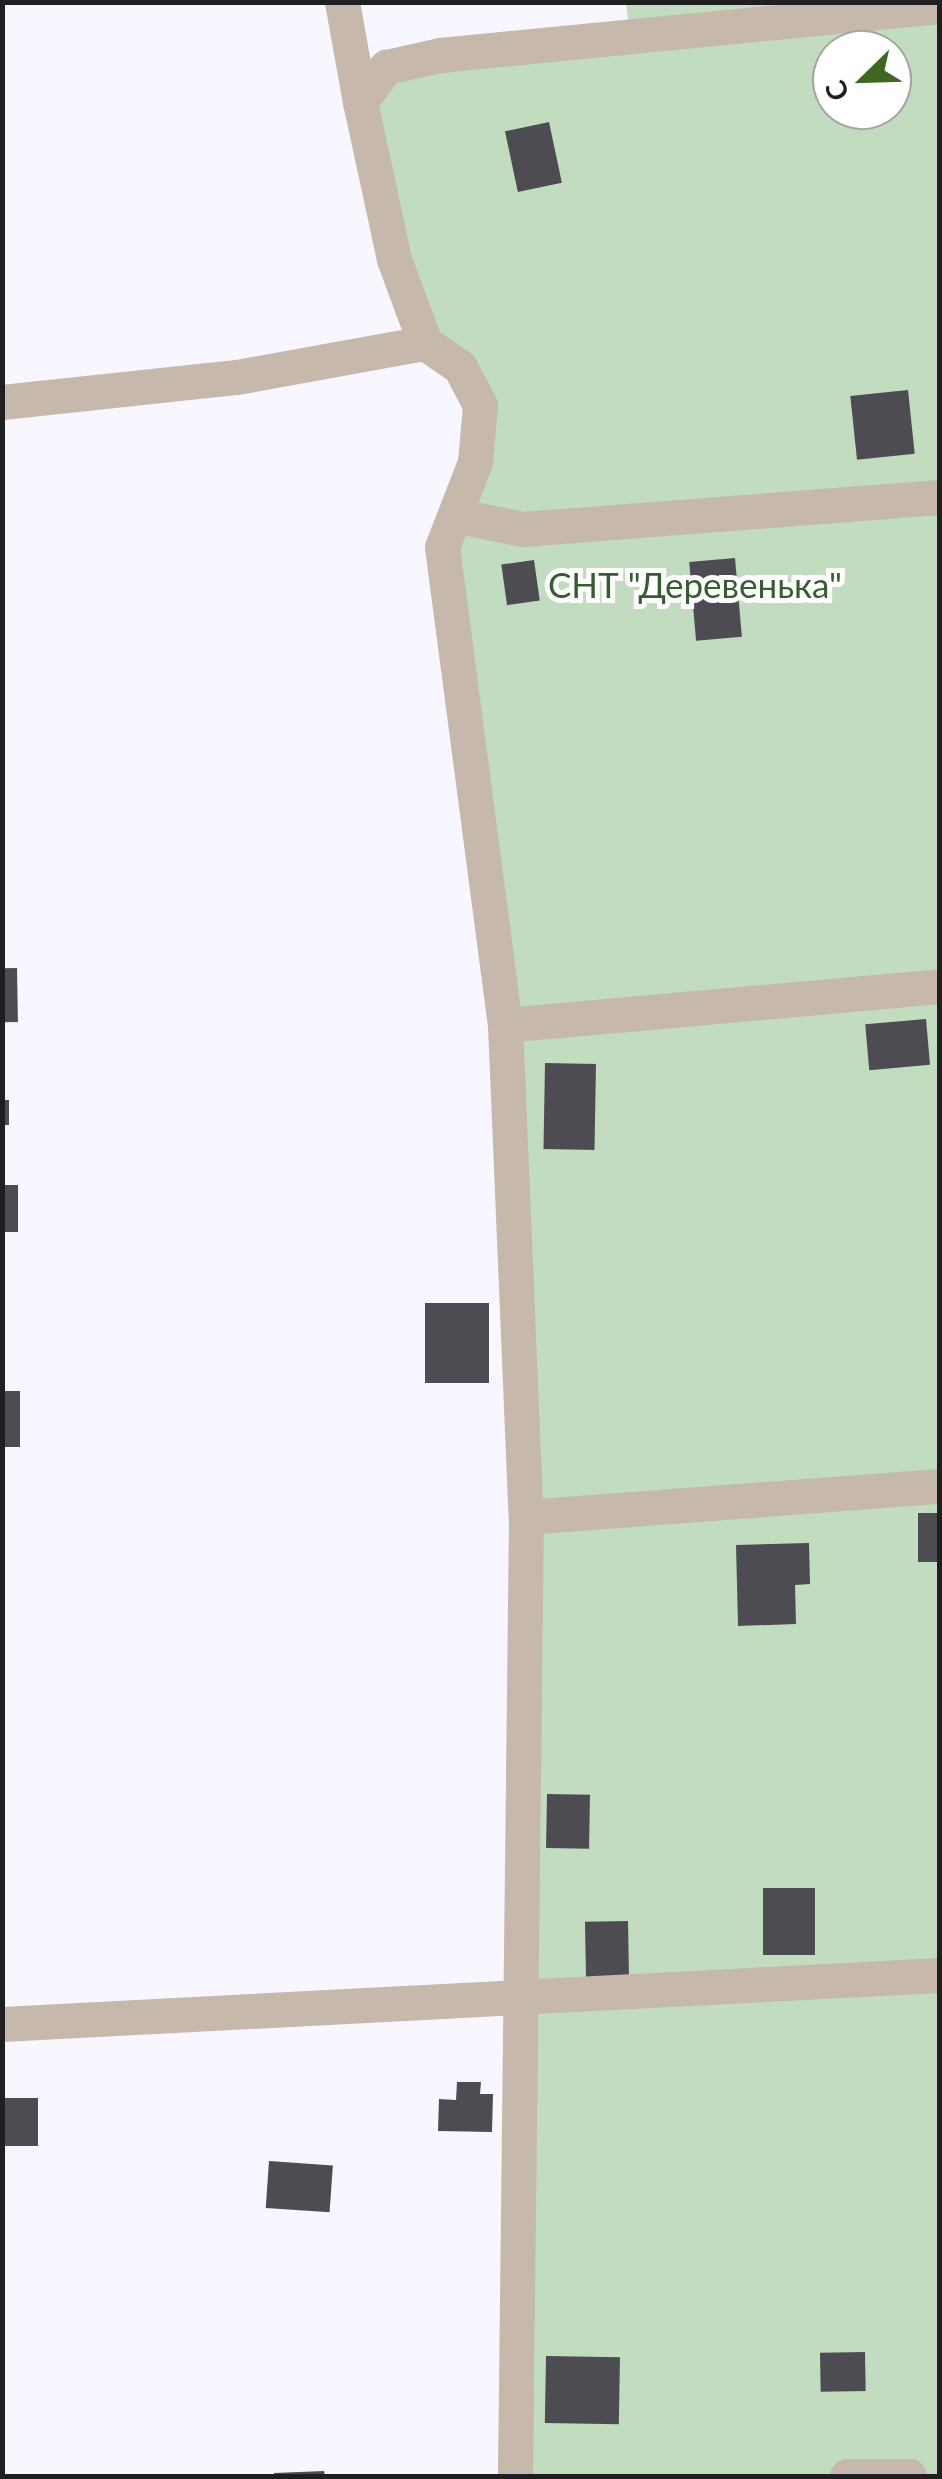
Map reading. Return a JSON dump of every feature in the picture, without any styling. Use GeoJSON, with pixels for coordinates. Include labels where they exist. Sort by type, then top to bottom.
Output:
{"type":"FeatureCollection","features":[{"type":"Feature","properties":{"kind":"street"},"geometry":{"type":"LineString","coordinates":[[342,2],[390,242],[426,343],[460,367],[480,405],[475,462],[459,516],[442,547],[505,1025],[526,1517],[515,2476]]}},
{"type":"Feature","properties":{"kind":"street"},"geometry":{"type":"LineString","coordinates":[[360,102],[386,67],[440,56],[940,6]]}},
{"type":"Feature","properties":{"kind":"street"},"geometry":{"type":"LineString","coordinates":[[2,402],[237,377],[426,343]]}},
{"type":"Feature","properties":{"kind":"street"},"geometry":{"type":"LineString","coordinates":[[459,516],[523,528],[940,497]]}},
{"type":"Feature","properties":{"kind":"street"},"geometry":{"type":"LineString","coordinates":[[505,1025],[940,986]]}},
{"type":"Feature","properties":{"kind":"street"},"geometry":{"type":"LineString","coordinates":[[526,1517],[940,1486]]}},
{"type":"Feature","properties":{"kind":"street"},"geometry":{"type":"LineString","coordinates":[[2,2024],[518,2002],[940,1975]]}},
{"type":"Feature","properties":{"kind":"street"},"geometry":{"type":"LineString","coordinates":[[848,2476],[909,2476]]}},
{"type":"Feature","properties":{"kind":"green space","name":"СНТ \"Деревенька\""},"geometry":{"type":"Polygon","coordinates":[[[626,3],[939,3],[939,2476],[515,2476],[518,2002],[505,1025],[442,547],[479,405],[425,343],[360,102],[386,67],[628,20],[626,3]]]}},
{"type":"Feature","properties":{"kind":"building"},"geometry":{"type":"Polygon","coordinates":[[[549,122],[562,183],[518,192],[505,131],[549,122]]]}},
{"type":"Feature","properties":{"kind":"building"},"geometry":{"type":"Polygon","coordinates":[[[908,390],[915,454],[857,460],[850,396],[908,390]]]}},
{"type":"Feature","properties":{"kind":"building"},"geometry":{"type":"Polygon","coordinates":[[[735,558],[742,637],[696,641],[689,562],[735,558]]]}},
{"type":"Feature","properties":{"kind":"building"},"geometry":{"type":"Polygon","coordinates":[[[534,560],[540,601],[507,605],[501,565],[534,560]]]}},
{"type":"Feature","properties":{"kind":"building"},"geometry":{"type":"Polygon","coordinates":[[[2,968],[17,968],[18,1022],[3,1022],[2,968]]]}},
{"type":"Feature","properties":{"kind":"building"},"geometry":{"type":"Polygon","coordinates":[[[926,1019],[930,1065],[869,1070],[865,1024],[926,1019]]]}},
{"type":"Feature","properties":{"kind":"building"},"geometry":{"type":"Polygon","coordinates":[[[545,1063],[596,1064],[594,1150],[543,1149],[545,1063]]]}},
{"type":"Feature","properties":{"kind":"building"},"geometry":{"type":"Polygon","coordinates":[[[2,1100],[9,1100],[9,1125],[2,1125],[2,1100]]]}},
{"type":"Feature","properties":{"kind":"building"},"geometry":{"type":"Polygon","coordinates":[[[2,1185],[18,1185],[18,1232],[2,1232],[2,1185]]]}},
{"type":"Feature","properties":{"kind":"building"},"geometry":{"type":"Polygon","coordinates":[[[425,1303],[489,1303],[489,1383],[425,1383],[425,1303]]]}},
{"type":"Feature","properties":{"kind":"building"},"geometry":{"type":"Polygon","coordinates":[[[2,1391],[20,1391],[20,1447],[2,1447],[2,1391]]]}},
{"type":"Feature","properties":{"kind":"building"},"geometry":{"type":"Polygon","coordinates":[[[918,1513],[940,1513],[940,1562],[918,1562],[918,1513]]]}},
{"type":"Feature","properties":{"kind":"building"},"geometry":{"type":"Polygon","coordinates":[[[809,1543],[810,1584],[795,1585],[796,1624],[738,1626],[736,1545],[809,1543]]]}},
{"type":"Feature","properties":{"kind":"building"},"geometry":{"type":"Polygon","coordinates":[[[547,1794],[590,1795],[589,1849],[546,1848],[547,1794]]]}},
{"type":"Feature","properties":{"kind":"building"},"geometry":{"type":"Polygon","coordinates":[[[763,1888],[815,1888],[815,1955],[763,1955],[763,1888]]]}},
{"type":"Feature","properties":{"kind":"building"},"geometry":{"type":"Polygon","coordinates":[[[628,1921],[629,1983],[586,1984],[585,1922],[628,1921]]]}},
{"type":"Feature","properties":{"kind":"building"},"geometry":{"type":"Polygon","coordinates":[[[457,2082],[481,2082],[480,2094],[493,2094],[492,2132],[438,2131],[439,2099],[456,2100],[457,2082]]]}},
{"type":"Feature","properties":{"kind":"building"},"geometry":{"type":"Polygon","coordinates":[[[2,2098],[38,2098],[38,2146],[2,2146],[2,2098]]]}},
{"type":"Feature","properties":{"kind":"building"},"geometry":{"type":"Polygon","coordinates":[[[269,2161],[333,2165],[330,2212],[266,2208],[269,2161]]]}},
{"type":"Feature","properties":{"kind":"building"},"geometry":{"type":"Polygon","coordinates":[[[865,2352],[866,2391],[821,2392],[820,2353],[865,2352]]]}},
{"type":"Feature","properties":{"kind":"building"},"geometry":{"type":"Polygon","coordinates":[[[546,2356],[620,2357],[619,2424],[545,2423],[546,2356]]]}},
{"type":"Feature","properties":{"kind":"building"},"geometry":{"type":"Polygon","coordinates":[[[324,2471],[325,2476],[274,2476],[274,2473],[324,2471]]]}}]}
